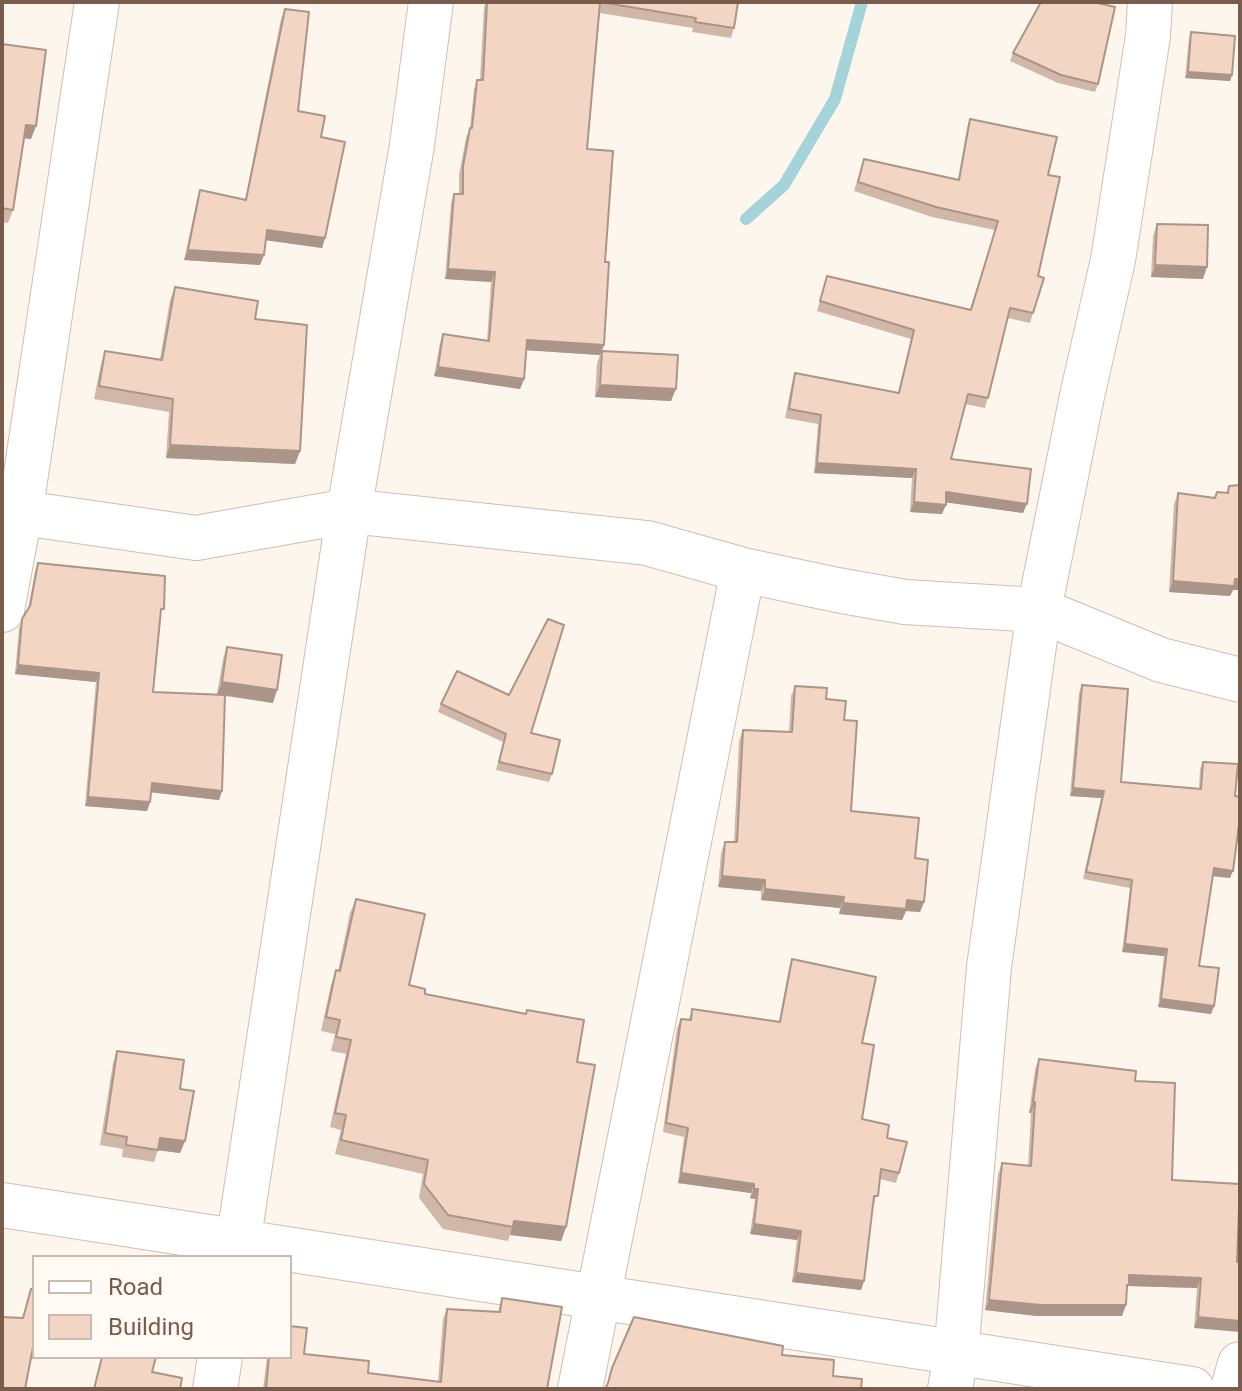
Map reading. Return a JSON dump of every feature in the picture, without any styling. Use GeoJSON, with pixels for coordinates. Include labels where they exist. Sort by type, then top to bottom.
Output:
{"type":"FeatureCollection","features":[{"type":"Feature","properties":{"kind":"street"},"geometry":{"type":"LineString","coordinates":[[2,610],[11,512],[97,2]]}},
{"type":"Feature","properties":{"kind":"street"},"geometry":{"type":"LineString","coordinates":[[237,1249],[349,511],[412,145],[431,2]]}},
{"type":"Feature","properties":{"kind":"street"},"geometry":{"type":"LineString","coordinates":[[953,1372],[989,967],[1039,610],[1113,260],[1148,36],[1150,2]]}},
{"type":"Feature","properties":{"kind":"street"},"geometry":{"type":"LineString","coordinates":[[11,512],[196,538],[349,511],[647,543],[743,570],[905,602],[1039,610],[1161,660],[1240,680]]}},
{"type":"Feature","properties":{"kind":"street"},"geometry":{"type":"LineString","coordinates":[[580,1389],[743,570]]}},
{"type":"Feature","properties":{"kind":"street"},"geometry":{"type":"LineString","coordinates":[[2,1205],[282,1255]]}},
{"type":"Feature","properties":{"kind":"street"},"geometry":{"type":"LineString","coordinates":[[292,1256],[600,1297],[953,1372],[1192,1389]]}},
{"type":"Feature","properties":{"kind":"street"},"geometry":{"type":"LineString","coordinates":[[215,1389],[220,1359]]}},
{"type":"Feature","properties":{"kind":"street"},"geometry":{"type":"LineString","coordinates":[[1233,1389],[1240,1364]]}},
{"type":"Feature","properties":{"kind":"building"},"geometry":{"type":"Polygon","coordinates":[[[487,2],[600,2],[587,149],[613,151],[605,262],[609,262],[604,345],[527,340],[524,379],[438,367],[443,334],[489,341],[495,272],[448,269],[454,194],[463,194],[463,166],[472,128],[477,80],[483,80],[487,2]]]}},
{"type":"Feature","properties":{"kind":"building"},"geometry":{"type":"Polygon","coordinates":[[[600,2],[738,2],[734,28],[695,22],[696,18],[600,2]]]}},
{"type":"Feature","properties":{"kind":"building"},"geometry":{"type":"Polygon","coordinates":[[[1041,2],[1099,2],[1115,7],[1098,84],[1061,75],[1013,53],[1041,2]]]}},
{"type":"Feature","properties":{"kind":"building"},"geometry":{"type":"Polygon","coordinates":[[[285,9],[309,12],[298,111],[325,116],[321,137],[345,142],[325,238],[267,230],[264,255],[188,250],[200,190],[246,200],[285,9]]]}},
{"type":"Feature","properties":{"kind":"building"},"geometry":{"type":"Polygon","coordinates":[[[1191,32],[1235,36],[1232,75],[1188,72],[1191,32]]]}},
{"type":"Feature","properties":{"kind":"building"},"geometry":{"type":"Polygon","coordinates":[[[2,44],[46,50],[36,126],[26,125],[13,210],[2,208],[2,44]]]}},
{"type":"Feature","properties":{"kind":"building"},"geometry":{"type":"Polygon","coordinates":[[[970,119],[1057,137],[1048,175],[1060,177],[1038,276],[1044,278],[1033,313],[1010,308],[988,398],[968,394],[951,459],[1031,469],[1027,504],[946,492],[946,505],[914,502],[916,469],[817,463],[821,415],[789,409],[795,373],[899,393],[914,330],[820,301],[827,276],[971,310],[998,221],[936,207],[858,182],[864,159],[959,180],[970,119]]]}},
{"type":"Feature","properties":{"kind":"building"},"geometry":{"type":"Polygon","coordinates":[[[1157,224],[1208,225],[1207,267],[1155,265],[1157,224]]]}},
{"type":"Feature","properties":{"kind":"building"},"geometry":{"type":"Polygon","coordinates":[[[175,287],[258,301],[255,319],[307,325],[300,451],[170,445],[173,399],[99,386],[105,351],[162,360],[175,287]]]}},
{"type":"Feature","properties":{"kind":"building"},"geometry":{"type":"Polygon","coordinates":[[[602,351],[678,355],[676,389],[600,385],[602,351]]]}},
{"type":"Feature","properties":{"kind":"building"},"geometry":{"type":"Polygon","coordinates":[[[1240,485],[1240,579],[1235,579],[1234,586],[1173,581],[1178,493],[1215,498],[1217,492],[1228,493],[1229,486],[1240,485]]]}},
{"type":"Feature","properties":{"kind":"building"},"geometry":{"type":"Polygon","coordinates":[[[38,563],[165,576],[164,609],[161,609],[153,692],[225,695],[222,791],[152,783],[150,802],[88,797],[99,673],[18,665],[22,619],[30,606],[38,563]]]}},
{"type":"Feature","properties":{"kind":"building"},"geometry":{"type":"Polygon","coordinates":[[[548,619],[564,625],[531,733],[560,740],[552,774],[499,762],[506,734],[441,704],[457,671],[509,695],[548,619]]]}},
{"type":"Feature","properties":{"kind":"building"},"geometry":{"type":"Polygon","coordinates":[[[227,647],[282,655],[277,690],[222,682],[227,647]]]}},
{"type":"Feature","properties":{"kind":"building"},"geometry":{"type":"Polygon","coordinates":[[[1082,685],[1128,689],[1121,782],[1201,789],[1203,762],[1238,764],[1235,796],[1240,797],[1240,817],[1233,871],[1214,868],[1199,966],[1219,968],[1214,1006],[1161,999],[1167,949],[1125,944],[1132,880],[1086,872],[1104,791],[1073,788],[1082,685]]]}},
{"type":"Feature","properties":{"kind":"building"},"geometry":{"type":"Polygon","coordinates":[[[795,686],[827,688],[826,699],[846,701],[844,720],[857,721],[851,811],[919,818],[915,858],[928,860],[924,902],[907,900],[906,909],[843,903],[844,897],[765,889],[765,880],[722,876],[725,842],[737,842],[743,730],[792,732],[795,686]]]}},
{"type":"Feature","properties":{"kind":"building"},"geometry":{"type":"Polygon","coordinates":[[[356,899],[425,914],[409,985],[425,989],[425,994],[526,1014],[527,1010],[584,1020],[577,1062],[595,1065],[566,1227],[514,1221],[513,1227],[448,1215],[424,1184],[428,1160],[341,1140],[346,1115],[335,1113],[351,1040],[336,1037],[340,1020],[326,1017],[356,899]]]}},
{"type":"Feature","properties":{"kind":"building"},"geometry":{"type":"Polygon","coordinates":[[[792,959],[876,977],[862,1043],[874,1045],[862,1119],[889,1125],[887,1138],[907,1142],[899,1173],[881,1169],[878,1196],[874,1196],[864,1281],[796,1273],[801,1231],[754,1224],[758,1189],[754,1189],[754,1184],[681,1173],[688,1128],[666,1123],[681,1019],[691,1020],[692,1009],[780,1022],[792,959]]]}},
{"type":"Feature","properties":{"kind":"building"},"geometry":{"type":"Polygon","coordinates":[[[117,1051],[184,1060],[180,1089],[194,1091],[185,1141],[160,1138],[158,1150],[126,1145],[127,1137],[105,1133],[117,1051]]]}},
{"type":"Feature","properties":{"kind":"building"},"geometry":{"type":"Polygon","coordinates":[[[1039,1059],[1136,1071],[1135,1081],[1175,1083],[1172,1180],[1240,1184],[1237,1262],[1240,1263],[1240,1321],[1198,1317],[1201,1278],[1129,1275],[1126,1305],[1041,1305],[989,1300],[1002,1163],[1031,1166],[1033,1102],[1039,1059]]]}},
{"type":"Feature","properties":{"kind":"building"},"geometry":{"type":"Polygon","coordinates":[[[32,1289],[32,1352],[25,1389],[2,1389],[2,1317],[23,1318],[32,1289]]]}},
{"type":"Feature","properties":{"kind":"building"},"geometry":{"type":"Polygon","coordinates":[[[502,1298],[562,1307],[547,1389],[266,1389],[269,1359],[292,1359],[292,1326],[307,1328],[304,1354],[369,1361],[368,1373],[441,1382],[447,1309],[500,1312],[502,1298]]]}},
{"type":"Feature","properties":{"kind":"building"},"geometry":{"type":"Polygon","coordinates":[[[634,1317],[783,1346],[782,1355],[834,1360],[833,1376],[862,1379],[861,1389],[605,1389],[634,1317]]]}},
{"type":"Feature","properties":{"kind":"building"},"geometry":{"type":"Polygon","coordinates":[[[102,1359],[155,1359],[152,1372],[182,1378],[180,1389],[94,1389],[102,1359]]]}},
{"type":"Feature","properties":{"kind":"waterway"},"geometry":{"type":"LineString","coordinates":[[746,219],[784,185],[835,99],[862,2]]}}]}
